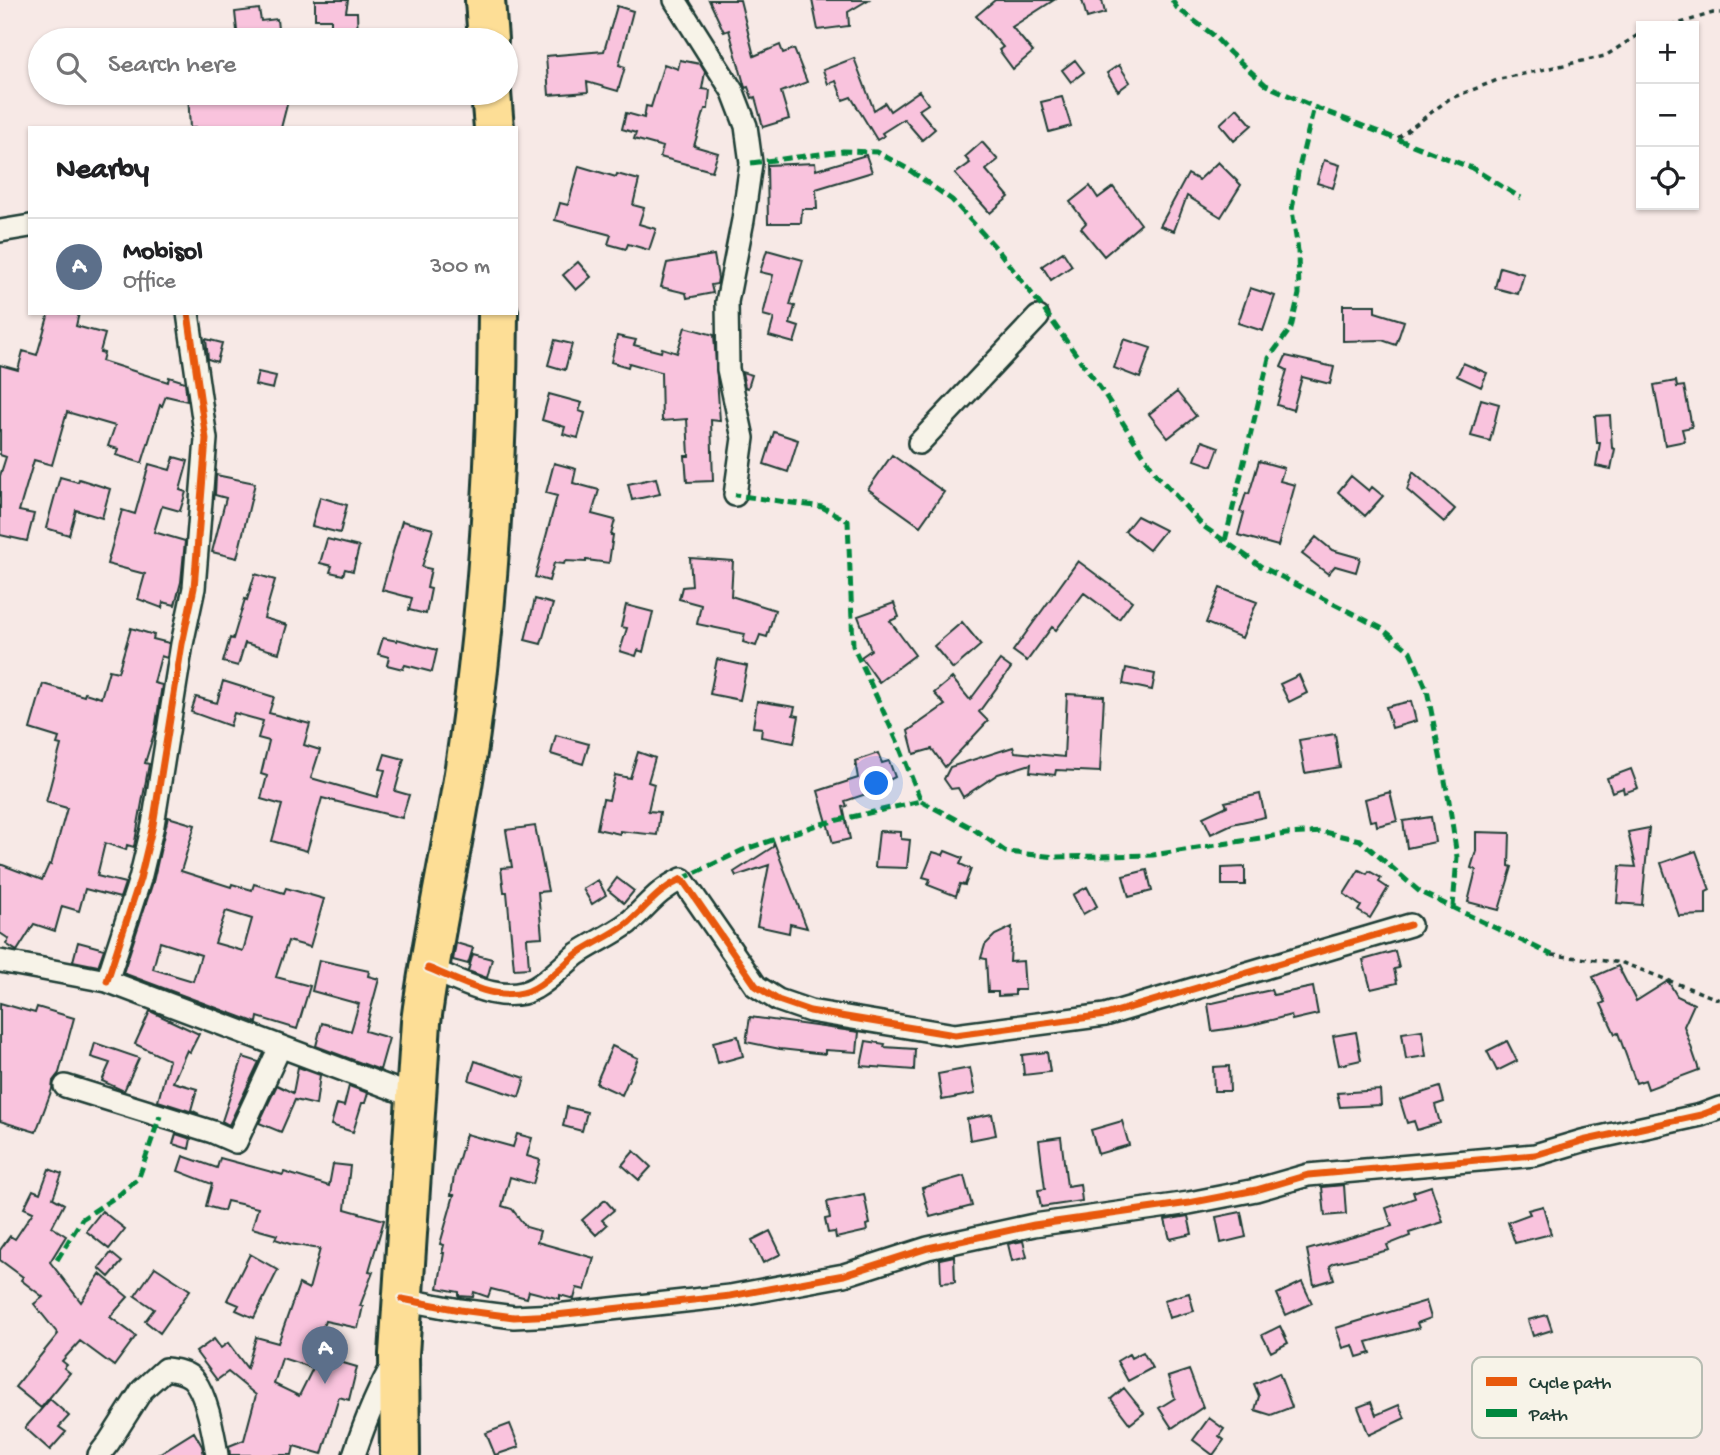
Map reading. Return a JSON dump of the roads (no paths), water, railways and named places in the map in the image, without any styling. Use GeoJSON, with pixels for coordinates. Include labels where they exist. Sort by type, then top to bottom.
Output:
{"type":"FeatureCollection","features":[{"type":"Feature","properties":{"kind":"highway"},"geometry":{"type":"LineString","coordinates":[[485,0],[487,28]]}},
{"type":"Feature","properties":{"kind":"highway"},"geometry":{"type":"LineString","coordinates":[[492,105],[494,126]]}},
{"type":"Feature","properties":{"kind":"highway"},"geometry":{"type":"LineString","coordinates":[[400,1455],[399,1354],[415,1097],[428,968],[465,767],[486,589],[498,412],[498,315]]}},
{"type":"Feature","properties":{"kind":"street"},"geometry":{"type":"LineString","coordinates":[[675,0],[733,92],[746,127],[751,163],[727,302],[728,369],[743,438],[735,495]]}},
{"type":"Feature","properties":{"kind":"street"},"geometry":{"type":"LineString","coordinates":[[0,231],[28,226]]}},
{"type":"Feature","properties":{"kind":"street"},"geometry":{"type":"LineString","coordinates":[[107,982],[140,879],[153,825],[182,644],[194,588],[206,439],[188,315]]}},
{"type":"Feature","properties":{"kind":"street"},"geometry":{"type":"LineString","coordinates":[[919,443],[1038,317]]}},
{"type":"Feature","properties":{"kind":"street"},"geometry":{"type":"LineString","coordinates":[[428,968],[482,989],[509,995],[522,994],[537,988],[578,954],[627,923],[663,888],[682,880],[756,986],[778,1000],[810,1011],[955,1035],[1105,1015],[1410,925]]}},
{"type":"Feature","properties":{"kind":"street"},"geometry":{"type":"LineString","coordinates":[[0,961],[107,982],[415,1097]]}},
{"type":"Feature","properties":{"kind":"street"},"geometry":{"type":"LineString","coordinates":[[65,1086],[214,1132],[236,1142],[280,1047]]}},
{"type":"Feature","properties":{"kind":"street"},"geometry":{"type":"LineString","coordinates":[[402,1298],[460,1310],[514,1317],[730,1296],[844,1275],[928,1248],[1034,1225],[1256,1191],[1308,1175],[1535,1155],[1701,1115],[1720,1108]]}},
{"type":"Feature","properties":{"kind":"street"},"geometry":{"type":"LineString","coordinates":[[354,1455],[382,1381],[399,1354]]}},
{"type":"Feature","properties":{"kind":"street"},"geometry":{"type":"LineString","coordinates":[[99,1455],[142,1390],[164,1369],[188,1374],[198,1384],[214,1433],[217,1455]]}},
{"type":"Feature","properties":{"kind":"place","name":"Mobisol"},"geometry":{"type":"Point","coordinates":[325,1384]}}]}
